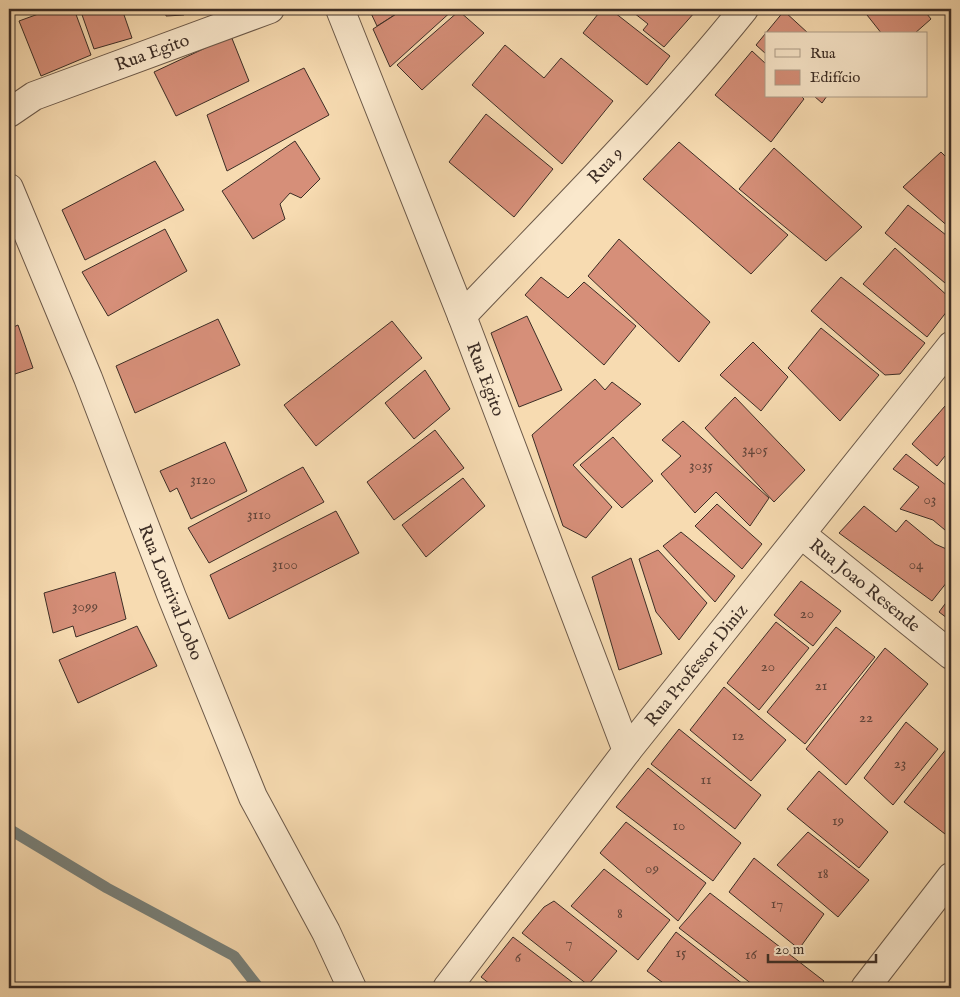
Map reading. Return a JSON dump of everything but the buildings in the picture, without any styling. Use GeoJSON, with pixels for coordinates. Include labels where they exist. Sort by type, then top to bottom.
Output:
{"type":"FeatureCollection","features":[{"type":"Feature","properties":{"kind":"street","name":"Rua Egito"},"geometry":{"type":"LineString","coordinates":[[9,113],[34,96],[270,9]]}},
{"type":"Feature","properties":{"kind":"street","name":"Rua Egito"},"geometry":{"type":"LineString","coordinates":[[340,9],[462,316],[627,751]]}},
{"type":"Feature","properties":{"kind":"street","name":"Rua 9"},"geometry":{"type":"LineString","coordinates":[[462,316],[609,161],[718,41],[744,9]]}},
{"type":"Feature","properties":{"kind":"street","name":"Rua Lourival Lobo"},"geometry":{"type":"LineString","coordinates":[[9,188],[88,378],[168,588],[253,797],[326,932],[352,988]]}},
{"type":"Feature","properties":{"kind":"street","name":"Rua Professor Diniz"},"geometry":{"type":"LineString","coordinates":[[447,988],[627,751],[951,346]]}},
{"type":"Feature","properties":{"kind":"street","name":"Rua Joao Resende"},"geometry":{"type":"LineString","coordinates":[[802,534],[951,655]]}},
{"type":"Feature","properties":{"kind":"street"},"geometry":{"type":"LineString","coordinates":[[864,988],[951,877]]}},
{"type":"Feature","properties":{"kind":"waterway"},"geometry":{"type":"LineString","coordinates":[[9,829],[107,888],[234,956],[259,988]]}}]}
